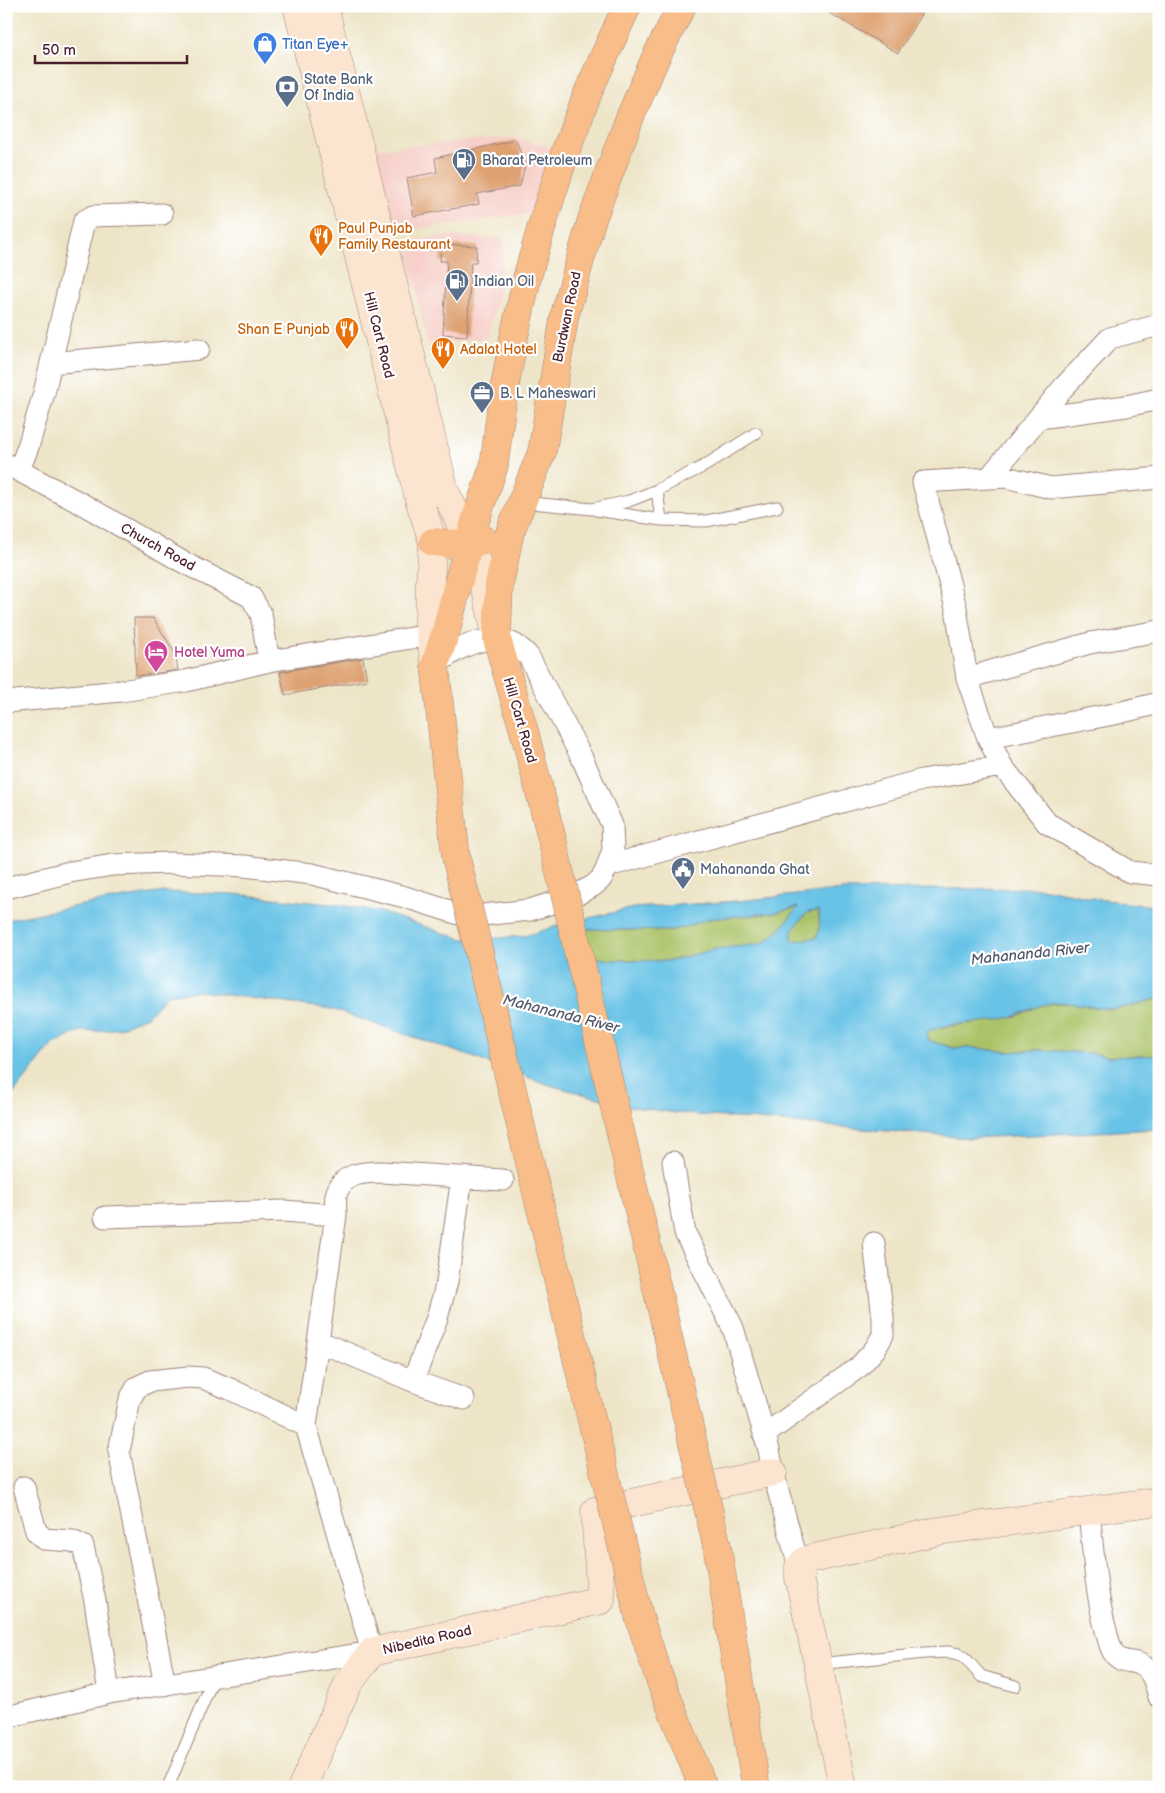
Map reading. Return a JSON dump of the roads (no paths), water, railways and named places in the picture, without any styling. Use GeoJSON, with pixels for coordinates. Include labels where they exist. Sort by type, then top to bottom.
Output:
{"type":"FeatureCollection","features":[{"type":"Feature","properties":{"kind":"main road","name":"Hill Cart Road"},"geometry":{"type":"LineString","coordinates":[[297,6],[419,499],[431,531],[433,542],[429,624],[456,857],[640,1620],[659,1677],[703,1787]]}},
{"type":"Feature","properties":{"kind":"main road","name":"Hill Cart Road"},"geometry":{"type":"LineString","coordinates":[[324,6],[445,492],[459,520],[482,577],[497,639],[524,731],[552,839],[717,1546],[730,1614],[756,1787]]}},
{"type":"Feature","properties":{"kind":"main road"},"geometry":{"type":"LineString","coordinates":[[469,543],[494,466],[502,401],[514,337],[528,274],[546,212],[566,150],[589,90],[627,6]]}},
{"type":"Feature","properties":{"kind":"main road","name":"Burdwan Road"},"geometry":{"type":"LineString","coordinates":[[497,639],[499,585],[510,532],[542,452],[565,314],[591,222],[630,117],[682,6]]}},
{"type":"Feature","properties":{"kind":"main road"},"geometry":{"type":"LineString","coordinates":[[433,542],[469,543],[490,540],[510,532]]}},
{"type":"Feature","properties":{"kind":"main road","name":"Hill Cart Road"},"geometry":{"type":"LineString","coordinates":[[435,666],[469,543]]}},
{"type":"Feature","properties":{"kind":"main road","name":"Nibedita Road"},"geometry":{"type":"LineString","coordinates":[[302,1787],[348,1684],[372,1652],[601,1600],[595,1511],[773,1472]]}},
{"type":"Feature","properties":{"kind":"main road"},"geometry":{"type":"LineString","coordinates":[[843,1787],[799,1578],[799,1567],[806,1560],[939,1531],[1159,1501]]}},
{"type":"Feature","properties":{"kind":"street"},"geometry":{"type":"LineString","coordinates":[[12,467],[28,447],[51,363],[84,221],[93,216],[162,214]]}},
{"type":"Feature","properties":{"kind":"street"},"geometry":{"type":"LineString","coordinates":[[990,478],[1062,389],[1110,338],[1159,326]]}},
{"type":"Feature","properties":{"kind":"street"},"geometry":{"type":"LineString","coordinates":[[51,363],[199,349]]}},
{"type":"Feature","properties":{"kind":"street"},"geometry":{"type":"LineString","coordinates":[[1039,418],[1126,406],[1159,399]]}},
{"type":"Feature","properties":{"kind":"street","name":"Church Road"},"geometry":{"type":"LineString","coordinates":[[12,467],[84,505],[181,561],[251,597],[261,614],[269,661]]}},
{"type":"Feature","properties":{"kind":"street"},"geometry":{"type":"LineString","coordinates":[[1159,478],[1051,488],[1006,477],[923,482],[956,608],[967,678],[988,738],[1002,766],[1048,823],[1130,872],[1159,875]]}},
{"type":"Feature","properties":{"kind":"street"},"geometry":{"type":"LineString","coordinates":[[967,678],[1090,643],[1159,631]]}},
{"type":"Feature","properties":{"kind":"street"},"geometry":{"type":"LineString","coordinates":[[6,702],[121,691],[186,682],[269,661],[430,635]]}},
{"type":"Feature","properties":{"kind":"street"},"geometry":{"type":"LineString","coordinates":[[6,888],[70,872],[113,865],[171,863],[244,866],[312,874],[405,896],[459,914],[474,916],[530,910],[574,896],[597,882],[608,866],[613,850],[612,825],[582,758],[529,657],[520,648],[497,639],[482,640],[452,652],[435,666]]}},
{"type":"Feature","properties":{"kind":"street"},"geometry":{"type":"LineString","coordinates":[[988,738],[1159,704]]}},
{"type":"Feature","properties":{"kind":"street"},"geometry":{"type":"LineString","coordinates":[[608,866],[922,780],[1002,766]]}},
{"type":"Feature","properties":{"kind":"street"},"geometry":{"type":"LineString","coordinates":[[673,1162],[685,1233],[733,1328],[799,1567]]}},
{"type":"Feature","properties":{"kind":"street"},"geometry":{"type":"LineString","coordinates":[[6,1717],[109,1693],[372,1652],[306,1426],[336,1215],[336,1194],[346,1179],[362,1172],[504,1180]]}},
{"type":"Feature","properties":{"kind":"street"},"geometry":{"type":"LineString","coordinates":[[413,1381],[437,1318],[447,1282],[462,1177]]}},
{"type":"Feature","properties":{"kind":"street"},"geometry":{"type":"LineString","coordinates":[[105,1217],[284,1211],[336,1215]]}},
{"type":"Feature","properties":{"kind":"street"},"geometry":{"type":"LineString","coordinates":[[764,1435],[859,1367],[875,1350],[883,1335],[883,1317],[874,1243]]}},
{"type":"Feature","properties":{"kind":"street"},"geometry":{"type":"LineString","coordinates":[[318,1341],[413,1381],[464,1399]]}},
{"type":"Feature","properties":{"kind":"street"},"geometry":{"type":"LineString","coordinates":[[165,1685],[118,1451],[130,1399],[137,1387],[150,1381],[188,1377],[203,1378],[306,1426]]}},
{"type":"Feature","properties":{"kind":"street"},"geometry":{"type":"LineString","coordinates":[[24,1487],[36,1531],[44,1539],[72,1541],[83,1546],[95,1600],[109,1693]]}},
{"type":"Feature","properties":{"kind":"street"},"geometry":{"type":"LineString","coordinates":[[1089,1511],[1097,1595],[1108,1640],[1118,1658],[1125,1662],[1139,1663],[1145,1666],[1151,1673],[1159,1696]]}},
{"type":"Feature","properties":{"kind":"lane"},"geometry":{"type":"LineString","coordinates":[[592,509],[629,501],[656,490],[706,465],[756,433]]}},
{"type":"Feature","properties":{"kind":"lane"},"geometry":{"type":"LineString","coordinates":[[656,490],[661,520]]}},
{"type":"Feature","properties":{"kind":"lane"},"geometry":{"type":"LineString","coordinates":[[521,502],[592,509],[661,520],[706,521],[777,507]]}},
{"type":"Feature","properties":{"kind":"lane"},"geometry":{"type":"LineString","coordinates":[[818,1664],[948,1652],[959,1654],[965,1658],[981,1676],[1015,1686]]}},
{"type":"Feature","properties":{"kind":"lane"},"geometry":{"type":"LineString","coordinates":[[168,1787],[214,1677]]}},
{"type":"Feature","properties":{"kind":"water","name":"Mahananda River"},"geometry":{"type":"Polygon","coordinates":[[[1040,888],[1098,899],[1159,907],[1159,998],[1112,1009],[1066,1003],[1046,1004],[1005,1019],[934,1029],[926,1032],[926,1036],[930,1041],[954,1048],[976,1048],[1008,1052],[1038,1050],[1091,1053],[1110,1057],[1159,1055],[1159,1129],[969,1138],[677,1113],[632,1107],[550,1085],[331,1009],[198,991],[167,995],[147,1016],[120,1028],[80,1031],[52,1045],[6,1103],[6,920],[92,903],[164,892],[234,894],[339,905],[381,912],[462,939],[484,939],[525,936],[563,924],[633,908],[738,901],[843,890],[1040,888]],[[798,907],[773,913],[707,919],[668,931],[588,929],[574,931],[592,957],[611,960],[670,961],[715,949],[761,944],[779,931],[798,907]],[[818,911],[808,912],[799,922],[792,933],[793,941],[816,938],[820,921],[818,911]]]}},
{"type":"Feature","properties":{"kind":"place","name":"Titan Eye+"},"geometry":{"type":"Point","coordinates":[265,65]}},
{"type":"Feature","properties":{"kind":"place","name":"State Bank Of India"},"geometry":{"type":"Point","coordinates":[287,108]}},
{"type":"Feature","properties":{"kind":"place","name":"Bharat Petroleum"},"geometry":{"type":"Point","coordinates":[464,181]}},
{"type":"Feature","properties":{"kind":"place","name":"Paul Punjab Family Restaurant"},"geometry":{"type":"Point","coordinates":[321,257]}},
{"type":"Feature","properties":{"kind":"place","name":"Indian Oil"},"geometry":{"type":"Point","coordinates":[457,302]}},
{"type":"Feature","properties":{"kind":"place","name":"Shan E Punjab"},"geometry":{"type":"Point","coordinates":[347,350]}},
{"type":"Feature","properties":{"kind":"place","name":"Adalat Hotel"},"geometry":{"type":"Point","coordinates":[443,370]}},
{"type":"Feature","properties":{"kind":"place","name":"B. L Maheswari"},"geometry":{"type":"Point","coordinates":[482,414]}},
{"type":"Feature","properties":{"kind":"place","name":"Hotel Yuma"},"geometry":{"type":"Point","coordinates":[156,673]}},
{"type":"Feature","properties":{"kind":"place","name":"Mahananda Ghat"},"geometry":{"type":"Point","coordinates":[683,890]}}]}
